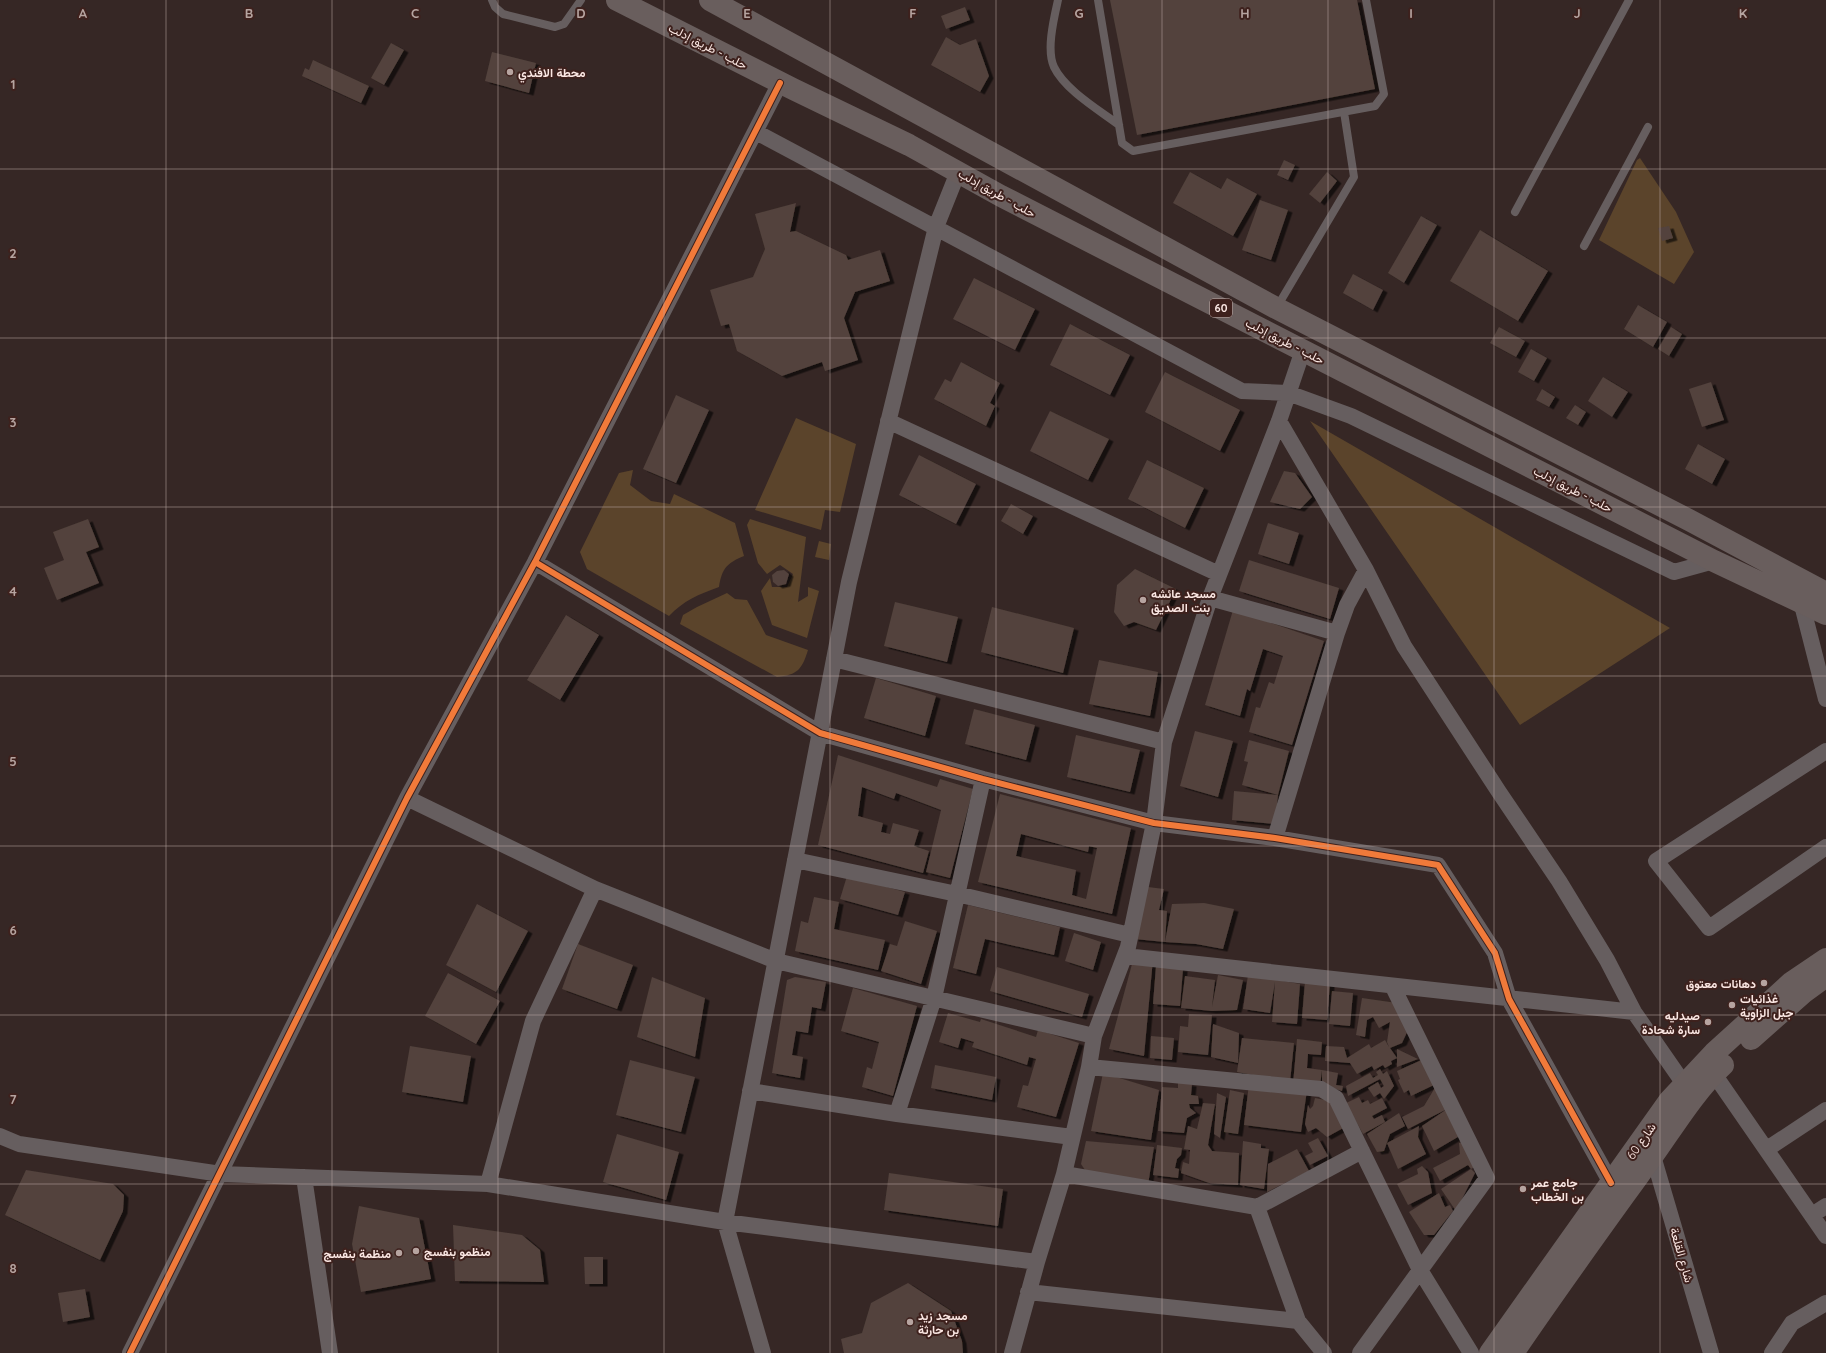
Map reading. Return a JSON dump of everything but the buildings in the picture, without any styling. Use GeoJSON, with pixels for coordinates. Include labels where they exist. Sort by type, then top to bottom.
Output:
{"type":"FeatureCollection","features":[{"type":"Feature","properties":{"kind":"main road","name":"حلب - طريق إدلب"},"geometry":{"type":"LineString","coordinates":[[617,0],[909,145],[1000,196],[1714,561],[1826,614]]}},
{"type":"Feature","properties":{"kind":"main road","name":"حلب - طريق إدلب"},"geometry":{"type":"LineString","coordinates":[[710,0],[1276,308],[1690,520],[1826,593]]}},
{"type":"Feature","properties":{"kind":"main road"},"geometry":{"type":"LineString","coordinates":[[909,145],[924,116]]}},
{"type":"Feature","properties":{"kind":"main road","name":"شارع 60"},"geometry":{"type":"LineString","coordinates":[[1490,1353],[1669,1101],[1714,1053],[1792,982],[1826,959]]}},
{"type":"Feature","properties":{"kind":"main road","name":"شارع 60"},"geometry":{"type":"LineString","coordinates":[[1513,1353],[1572,1267],[1653,1156],[1683,1110],[1714,1074],[1803,993],[1826,976]]}},
{"type":"Feature","properties":{"kind":"street"},"geometry":{"type":"LineString","coordinates":[[130,1353],[221,1174],[407,798],[535,562],[756,132],[780,82]]}},
{"type":"Feature","properties":{"kind":"street"},"geometry":{"type":"LineString","coordinates":[[756,132],[1242,391],[1288,393],[1351,416],[1674,572],[1714,561]]}},
{"type":"Feature","properties":{"kind":"street"},"geometry":{"type":"LineString","coordinates":[[763,1353],[725,1222],[849,582],[936,227],[958,172]]}},
{"type":"Feature","properties":{"kind":"street"},"geometry":{"type":"LineString","coordinates":[[1012,1353],[1028,1292],[1064,1174],[1090,1067],[1094,1036],[1125,956],[1154,823],[1164,742],[1210,598],[1279,421],[1303,350]]}},
{"type":"Feature","properties":{"kind":"street"},"geometry":{"type":"LineString","coordinates":[[888,421],[1219,574]]}},
{"type":"Feature","properties":{"kind":"street"},"geometry":{"type":"LineString","coordinates":[[1279,421],[1366,570],[1404,646],[1559,881],[1606,960],[1634,1012],[1684,1084]]}},
{"type":"Feature","properties":{"kind":"street"},"geometry":{"type":"LineString","coordinates":[[535,562],[820,733],[983,779],[1154,823],[1275,838],[1438,865],[1495,953],[1509,999],[1611,1183]]}},
{"type":"Feature","properties":{"kind":"street"},"geometry":{"type":"LineString","coordinates":[[1275,838],[1337,633],[1347,606],[1366,570]]}},
{"type":"Feature","properties":{"kind":"street"},"geometry":{"type":"LineString","coordinates":[[1210,598],[1337,633]]}},
{"type":"Feature","properties":{"kind":"street"},"geometry":{"type":"LineString","coordinates":[[1801,601],[1826,699]]}},
{"type":"Feature","properties":{"kind":"street"},"geometry":{"type":"LineString","coordinates":[[834,659],[1164,742]]}},
{"type":"Feature","properties":{"kind":"street"},"geometry":{"type":"LineString","coordinates":[[1826,751],[1656,861],[1709,928],[1826,847]]}},
{"type":"Feature","properties":{"kind":"street"},"geometry":{"type":"LineString","coordinates":[[897,1114],[934,998],[983,779]]}},
{"type":"Feature","properties":{"kind":"street"},"geometry":{"type":"LineString","coordinates":[[407,798],[595,889],[776,961],[1094,1036]]}},
{"type":"Feature","properties":{"kind":"street"},"geometry":{"type":"LineString","coordinates":[[795,860],[957,894],[1130,935]]}},
{"type":"Feature","properties":{"kind":"street"},"geometry":{"type":"LineString","coordinates":[[488,1184],[533,1021],[595,889]]}},
{"type":"Feature","properties":{"kind":"street"},"geometry":{"type":"LineString","coordinates":[[1125,956],[1393,987],[1634,1012]]}},
{"type":"Feature","properties":{"kind":"street"},"geometry":{"type":"LineString","coordinates":[[1360,1353],[1487,1178],[1393,987]]}},
{"type":"Feature","properties":{"kind":"street"},"geometry":{"type":"LineString","coordinates":[[1090,1067],[1321,1089],[1336,1098],[1420,1270],[1471,1353]]}},
{"type":"Feature","properties":{"kind":"street"},"geometry":{"type":"LineString","coordinates":[[1714,1074],[1826,1236]]}},
{"type":"Feature","properties":{"kind":"street"},"geometry":{"type":"LineString","coordinates":[[750,1091],[897,1114],[1072,1137]]}},
{"type":"Feature","properties":{"kind":"street"},"geometry":{"type":"LineString","coordinates":[[1767,1149],[1826,1110]]}},
{"type":"Feature","properties":{"kind":"street"},"geometry":{"type":"LineString","coordinates":[[0,1136],[18,1144],[221,1174],[488,1184],[725,1222],[1037,1262]]}},
{"type":"Feature","properties":{"kind":"street"},"geometry":{"type":"LineString","coordinates":[[1064,1174],[1257,1207],[1362,1151]]}},
{"type":"Feature","properties":{"kind":"street","name":"شارع القلعة"},"geometry":{"type":"LineString","coordinates":[[1653,1156],[1711,1353]]}},
{"type":"Feature","properties":{"kind":"street"},"geometry":{"type":"LineString","coordinates":[[304,1177],[330,1353]]}},
{"type":"Feature","properties":{"kind":"street"},"geometry":{"type":"LineString","coordinates":[[1812,1215],[1826,1206]]}},
{"type":"Feature","properties":{"kind":"street"},"geometry":{"type":"LineString","coordinates":[[1257,1207],[1298,1321],[1324,1353]]}},
{"type":"Feature","properties":{"kind":"street"},"geometry":{"type":"LineString","coordinates":[[1028,1292],[1298,1321]]}},
{"type":"Feature","properties":{"kind":"street"},"geometry":{"type":"LineString","coordinates":[[1772,1353],[1792,1323],[1826,1303]]}},
{"type":"Feature","properties":{"kind":"lane"},"geometry":{"type":"LineString","coordinates":[[492,0],[503,14],[555,27],[564,24],[581,0]]}},
{"type":"Feature","properties":{"kind":"lane"},"geometry":{"type":"LineString","coordinates":[[1058,0],[1054,19],[1051,50],[1054,67],[1064,81],[1086,101],[1119,124]]}},
{"type":"Feature","properties":{"kind":"lane"},"geometry":{"type":"LineString","coordinates":[[1098,0],[1122,143],[1132,151],[1375,106],[1384,94],[1366,0]]}},
{"type":"Feature","properties":{"kind":"lane"},"geometry":{"type":"LineString","coordinates":[[1515,212],[1629,0]]}},
{"type":"Feature","properties":{"kind":"lane"},"geometry":{"type":"LineString","coordinates":[[1276,308],[1354,177],[1344,112]]}},
{"type":"Feature","properties":{"kind":"lane"},"geometry":{"type":"LineString","coordinates":[[1584,246],[1648,127]]}},
{"type":"Feature","properties":{"kind":"shaded area"},"geometry":{"type":"Polygon","coordinates":[[[1640,158],[1676,212],[1694,252],[1674,284],[1599,240],[1637,160],[1640,158]]]}},
{"type":"Feature","properties":{"kind":"shaded area"},"geometry":{"type":"Polygon","coordinates":[[[796,418],[856,444],[840,512],[825,510],[821,530],[755,510],[796,418]]]}},
{"type":"Feature","properties":{"kind":"shaded area"},"geometry":{"type":"Polygon","coordinates":[[[1310,421],[1670,628],[1520,725],[1310,421]]]}},
{"type":"Feature","properties":{"kind":"shaded area"},"geometry":{"type":"Polygon","coordinates":[[[633,470],[630,485],[651,501],[670,504],[674,494],[735,523],[744,556],[733,561],[726,567],[719,587],[692,598],[669,616],[587,569],[580,552],[619,473],[633,470]]]}},
{"type":"Feature","properties":{"kind":"shaded area"},"geometry":{"type":"Polygon","coordinates":[[[750,519],[806,537],[798,602],[808,596],[808,587],[819,591],[807,638],[772,625],[761,591],[770,578],[772,587],[787,587],[793,574],[780,565],[767,574],[758,563],[747,525],[750,519]]]}},
{"type":"Feature","properties":{"kind":"shaded area"},"geometry":{"type":"Polygon","coordinates":[[[819,541],[831,544],[829,560],[815,557],[819,541]]]}},
{"type":"Feature","properties":{"kind":"shaded area"},"geometry":{"type":"Polygon","coordinates":[[[727,593],[735,599],[747,600],[766,635],[808,650],[804,662],[798,670],[790,675],[777,677],[680,624],[683,615],[727,593]]]}},
{"type":"Feature","properties":{"kind":"cycle path"},"geometry":{"type":"LineString","coordinates":[[130,1353],[407,798],[535,562],[780,83]]}},
{"type":"Feature","properties":{"kind":"cycle path"},"geometry":{"type":"LineString","coordinates":[[535,562],[820,733],[983,779],[1154,823],[1275,838],[1438,865],[1495,953],[1509,999],[1611,1183]]}},
{"type":"Feature","properties":{"kind":"place","name":"محطة الافندي"},"geometry":{"type":"Point","coordinates":[510,72]}},
{"type":"Feature","properties":{"kind":"place","name":"مسجد عائشه بنت الصديق"},"geometry":{"type":"Point","coordinates":[1143,600]}},
{"type":"Feature","properties":{"kind":"place","name":"دهانات معتوق"},"geometry":{"type":"Point","coordinates":[1764,983]}},
{"type":"Feature","properties":{"kind":"place","name":"غذائيات جبل الزاوية"},"geometry":{"type":"Point","coordinates":[1732,1005]}},
{"type":"Feature","properties":{"kind":"place","name":"صيدليه سارة شحادة"},"geometry":{"type":"Point","coordinates":[1708,1022]}},
{"type":"Feature","properties":{"kind":"place","name":"جامع عمر بن الخطاب"},"geometry":{"type":"Point","coordinates":[1523,1189]}},
{"type":"Feature","properties":{"kind":"place","name":"منظمو بنفسج"},"geometry":{"type":"Point","coordinates":[416,1251]}},
{"type":"Feature","properties":{"kind":"place","name":"منظمة بنفسج"},"geometry":{"type":"Point","coordinates":[399,1253]}},
{"type":"Feature","properties":{"kind":"place","name":"مسجد زيد بن حارثة"},"geometry":{"type":"Point","coordinates":[910,1322]}}]}
